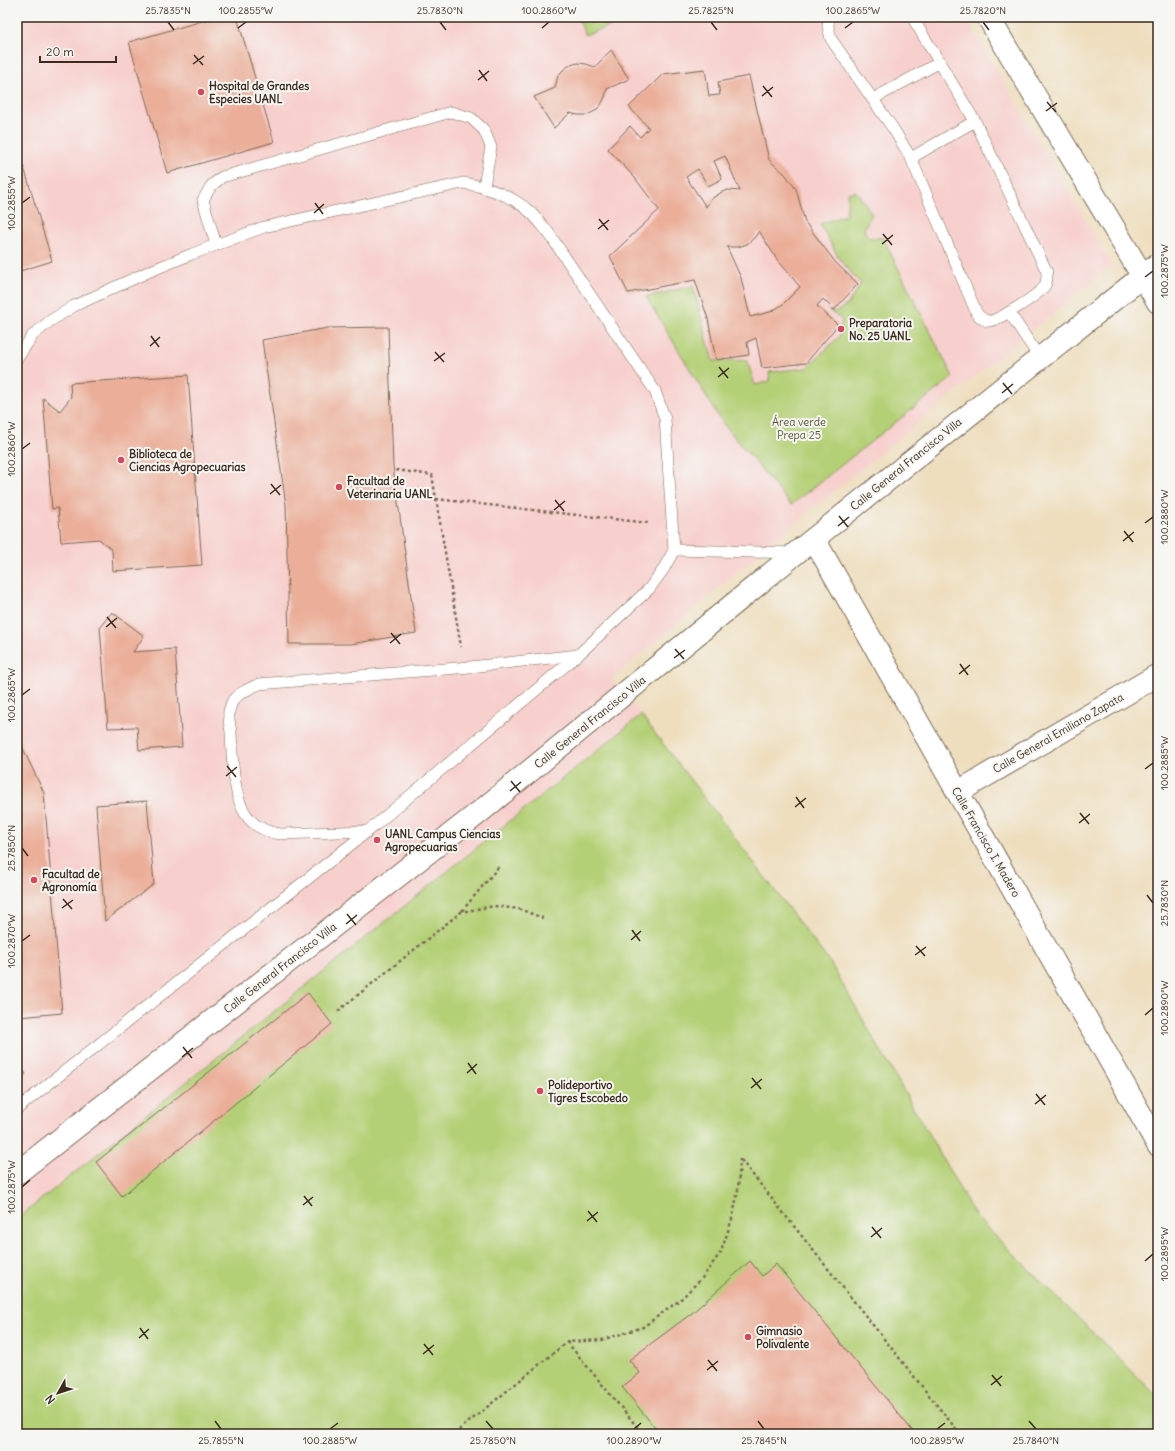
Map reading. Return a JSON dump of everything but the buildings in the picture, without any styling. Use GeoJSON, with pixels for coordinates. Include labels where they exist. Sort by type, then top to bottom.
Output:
{"type":"FeatureCollection","features":[{"type":"Feature","properties":{"kind":"street"},"geometry":{"type":"LineString","coordinates":[[988,17],[1150,270],[1158,302]]}},
{"type":"Feature","properties":{"kind":"street","name":"Calle General Francisco Villa"},"geometry":{"type":"LineString","coordinates":[[17,1173],[481,811],[796,553],[1150,270]]}},
{"type":"Feature","properties":{"kind":"street","name":"Calle Francisco I. Madero"},"geometry":{"type":"LineString","coordinates":[[814,539],[1158,1144]]}},
{"type":"Feature","properties":{"kind":"street","name":"Calle General Emiliano Zapata"},"geometry":{"type":"LineString","coordinates":[[958,792],[1158,674]]}},
{"type":"Feature","properties":{"kind":"lane"},"geometry":{"type":"LineString","coordinates":[[829,17],[828,26],[831,39],[894,130],[911,158],[977,314],[984,320],[988,321],[997,319],[1045,287],[1047,280],[1046,272],[975,121],[912,17]]}},
{"type":"Feature","properties":{"kind":"lane"},"geometry":{"type":"LineString","coordinates":[[873,99],[940,62]]}},
{"type":"Feature","properties":{"kind":"lane"},"geometry":{"type":"LineString","coordinates":[[216,245],[203,200],[211,186],[222,177],[451,112],[471,118],[484,130],[491,147],[484,186]]}},
{"type":"Feature","properties":{"kind":"lane"},"geometry":{"type":"LineString","coordinates":[[911,158],[975,121]]}},
{"type":"Feature","properties":{"kind":"lane"},"geometry":{"type":"LineString","coordinates":[[17,359],[32,336],[50,321],[74,306],[148,272],[264,227],[464,183],[484,186],[505,196],[529,211],[548,232],[655,391],[664,418],[674,550],[663,570],[649,589],[578,655],[368,831],[17,1109]]}},
{"type":"Feature","properties":{"kind":"lane"},"geometry":{"type":"LineString","coordinates":[[1009,312],[1039,358]]}},
{"type":"Feature","properties":{"kind":"lane"},"geometry":{"type":"LineString","coordinates":[[674,550],[796,553]]}},
{"type":"Feature","properties":{"kind":"lane"},"geometry":{"type":"LineString","coordinates":[[368,831],[280,834],[261,829],[245,814],[240,802],[233,763],[229,711],[233,701],[245,691],[259,684],[470,667],[578,655]]}},
{"type":"Feature","properties":{"kind":"path"},"geometry":{"type":"LineString","coordinates":[[396,470],[432,475],[462,647]]}},
{"type":"Feature","properties":{"kind":"path"},"geometry":{"type":"LineString","coordinates":[[436,499],[648,523]]}},
{"type":"Feature","properties":{"kind":"path"},"geometry":{"type":"LineString","coordinates":[[338,1011],[461,912],[500,865]]}},
{"type":"Feature","properties":{"kind":"path"},"geometry":{"type":"LineString","coordinates":[[461,912],[494,906],[519,909],[544,918]]}},
{"type":"Feature","properties":{"kind":"path"},"geometry":{"type":"LineString","coordinates":[[454,1434],[567,1342],[602,1340],[643,1327],[680,1300],[702,1278],[721,1252],[733,1216],[738,1190],[740,1159],[960,1434]]}},
{"type":"Feature","properties":{"kind":"path"},"geometry":{"type":"LineString","coordinates":[[567,1342],[643,1434]]}},
{"type":"Feature","properties":{"kind":"shaded area","name":"UANL Campus Ciencias Agropecuarias"},"geometry":{"type":"Polygon","coordinates":[[[17,17],[965,17],[1112,265],[789,528],[612,679],[643,717],[831,964],[976,1217],[1158,1397],[1158,1434],[17,1434],[17,17]]]}},
{"type":"Feature","properties":{"kind":"green space"},"geometry":{"type":"Polygon","coordinates":[[[578,17],[635,17],[585,35],[578,17]]]}},
{"type":"Feature","properties":{"kind":"green space","name":"Área verde Prepa 25"},"geometry":{"type":"Polygon","coordinates":[[[856,191],[872,214],[864,229],[866,234],[870,238],[883,238],[953,377],[791,505],[722,422],[646,297],[693,286],[713,361],[747,360],[755,385],[770,381],[769,372],[806,368],[839,337],[842,320],[828,310],[836,312],[847,305],[861,284],[840,260],[820,224],[846,215],[848,193],[856,191]]]}},
{"type":"Feature","properties":{"kind":"green space","name":"Polideportivo Tigres Escobedo"},"geometry":{"type":"Polygon","coordinates":[[[641,715],[831,964],[976,1217],[1158,1397],[1158,1434],[17,1434],[17,1219],[641,715]]]}},
{"type":"Feature","properties":{"kind":"place","name":"Hospital de Grandes Especies UANL"},"geometry":{"type":"Point","coordinates":[201,92]}},
{"type":"Feature","properties":{"kind":"place","name":"Preparatoria No. 25 UANL"},"geometry":{"type":"Point","coordinates":[841,329]}},
{"type":"Feature","properties":{"kind":"place","name":"Biblioteca de Ciencias Agropecuarias"},"geometry":{"type":"Point","coordinates":[121,460]}},
{"type":"Feature","properties":{"kind":"place","name":"Facultad de Veterinaria UANL"},"geometry":{"type":"Point","coordinates":[339,487]}},
{"type":"Feature","properties":{"kind":"place","name":"UANL Campus Ciencias Agropecuarias"},"geometry":{"type":"Point","coordinates":[377,840]}},
{"type":"Feature","properties":{"kind":"place","name":"Facultad de Agronomía"},"geometry":{"type":"Point","coordinates":[34,880]}},
{"type":"Feature","properties":{"kind":"place","name":"Polideportivo Tigres Escobedo"},"geometry":{"type":"Point","coordinates":[540,1091]}},
{"type":"Feature","properties":{"kind":"place","name":"Gimnasio Polivalente"},"geometry":{"type":"Point","coordinates":[748,1337]}}]}
